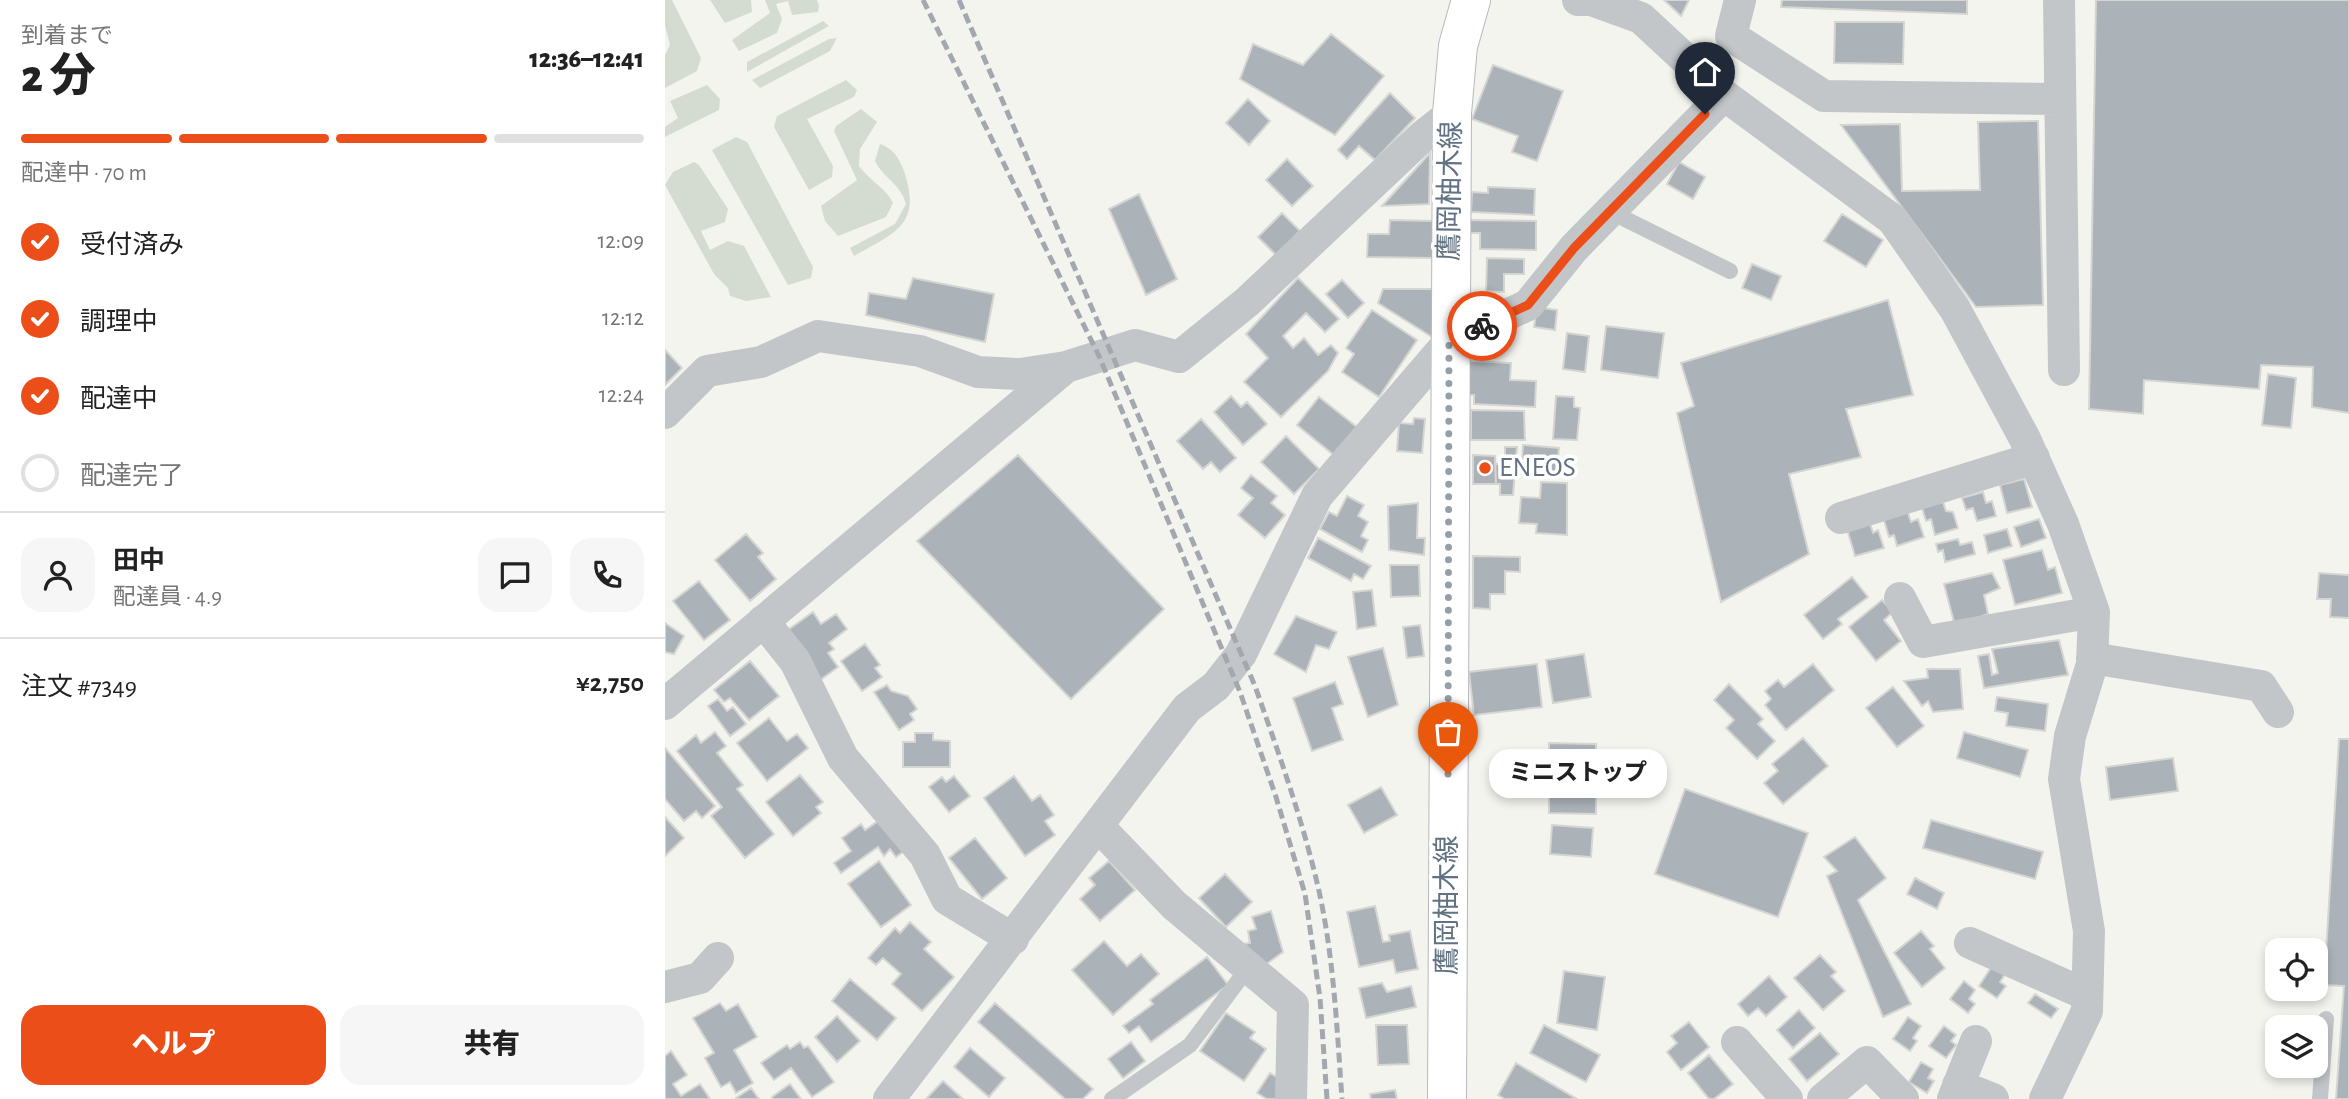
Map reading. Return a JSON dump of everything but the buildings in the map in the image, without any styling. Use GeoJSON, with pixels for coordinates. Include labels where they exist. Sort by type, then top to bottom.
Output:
{"type":"FeatureCollection","features":[{"type":"Feature","properties":{"kind":"main road","name":"鷹岡柚木線"},"geometry":{"type":"LineString","coordinates":[[1447,1099],[1452,113],[1458,46],[1471,0]]}},
{"type":"Feature","properties":{"kind":"street"},"geometry":{"type":"LineString","coordinates":[[1578,0],[1591,0],[1641,19],[1724,95],[1893,220],[1955,309],[2034,458],[2063,524],[2094,612],[2092,658],[2070,736],[2064,779],[2089,931],[2087,1011],[2045,1099]]}},
{"type":"Feature","properties":{"kind":"street"},"geometry":{"type":"LineString","coordinates":[[1740,0],[1731,36],[1824,96],[2060,99]]}},
{"type":"Feature","properties":{"kind":"street"},"geometry":{"type":"LineString","coordinates":[[2059,0],[2064,370]]}},
{"type":"Feature","properties":{"kind":"street"},"geometry":{"type":"LineString","coordinates":[[888,1099],[1013,939],[1187,708],[1216,687],[1241,654],[1317,496],[1449,342],[1528,305],[1574,248],[1724,95]]}},
{"type":"Feature","properties":{"kind":"street"},"geometry":{"type":"LineString","coordinates":[[665,413],[707,370],[761,362],[818,336],[921,351],[978,372],[1020,374],[1066,367],[1135,345],[1179,357],[1247,302],[1424,135],[1452,113]]}},
{"type":"Feature","properties":{"kind":"street"},"geometry":{"type":"LineString","coordinates":[[665,704],[1066,367]]}},
{"type":"Feature","properties":{"kind":"street"},"geometry":{"type":"LineString","coordinates":[[1841,518],[2034,458]]}},
{"type":"Feature","properties":{"kind":"street"},"geometry":{"type":"LineString","coordinates":[[1901,598],[1923,642],[2094,612]]}},
{"type":"Feature","properties":{"kind":"street"},"geometry":{"type":"LineString","coordinates":[[763,621],[795,661],[843,758],[925,855],[947,899],[1013,939]]}},
{"type":"Feature","properties":{"kind":"street"},"geometry":{"type":"LineString","coordinates":[[2092,658],[2261,687],[2278,712]]}},
{"type":"Feature","properties":{"kind":"street"},"geometry":{"type":"LineString","coordinates":[[1098,826],[1174,905],[1293,1005],[1291,1099]]}},
{"type":"Feature","properties":{"kind":"street"},"geometry":{"type":"LineString","coordinates":[[1971,943],[2087,995]]}},
{"type":"Feature","properties":{"kind":"street"},"geometry":{"type":"LineString","coordinates":[[665,987],[700,978],[718,958]]}},
{"type":"Feature","properties":{"kind":"street"},"geometry":{"type":"LineString","coordinates":[[1976,1041],[1956,1092],[1993,1099]]}},
{"type":"Feature","properties":{"kind":"street"},"geometry":{"type":"LineString","coordinates":[[1737,1042],[1787,1099]]}},
{"type":"Feature","properties":{"kind":"street"},"geometry":{"type":"LineString","coordinates":[[1823,1099],[1867,1062],[1903,1099]]}},
{"type":"Feature","properties":{"kind":"lane"},"geometry":{"type":"LineString","coordinates":[[1609,211],[1730,271]]}},
{"type":"Feature","properties":{"kind":"lane"},"geometry":{"type":"LineString","coordinates":[[1112,1099],[1190,1045],[1248,968]]}},
{"type":"Feature","properties":{"kind":"lane"},"geometry":{"type":"LineString","coordinates":[[2320,1099],[2322,1078]]}},
{"type":"Feature","properties":{"kind":"shaded area"},"geometry":{"type":"Polygon","coordinates":[[[665,0],[672,0],[701,58],[697,71],[665,88],[665,55],[670,45],[665,25],[665,0]]]}},
{"type":"Feature","properties":{"kind":"shaded area"},"geometry":{"type":"Polygon","coordinates":[[[710,0],[751,0],[752,12],[725,23],[710,0]]]}},
{"type":"Feature","properties":{"kind":"shaded area"},"geometry":{"type":"Polygon","coordinates":[[[765,0],[817,0],[818,12],[792,15],[788,1],[776,4],[782,19],[777,33],[739,51],[732,40],[770,13],[765,0]]]}},
{"type":"Feature","properties":{"kind":"shaded area"},"geometry":{"type":"Polygon","coordinates":[[[823,21],[829,26],[747,72],[747,62],[823,21]]]}},
{"type":"Feature","properties":{"kind":"shaded area"},"geometry":{"type":"Polygon","coordinates":[[[837,38],[830,51],[760,88],[752,80],[829,39],[837,38]]]}},
{"type":"Feature","properties":{"kind":"shaded area"},"geometry":{"type":"Polygon","coordinates":[[[846,80],[857,90],[854,97],[807,119],[833,166],[832,177],[809,190],[774,127],[777,116],[846,80]]]}},
{"type":"Feature","properties":{"kind":"shaded area"},"geometry":{"type":"Polygon","coordinates":[[[707,85],[720,99],[719,110],[665,137],[665,127],[678,118],[670,101],[707,85]]]}},
{"type":"Feature","properties":{"kind":"shaded area"},"geometry":{"type":"Polygon","coordinates":[[[861,109],[877,122],[860,149],[859,166],[893,203],[886,217],[838,236],[825,221],[821,206],[857,180],[834,131],[836,126],[861,109]]]}},
{"type":"Feature","properties":{"kind":"shaded area"},"geometry":{"type":"Polygon","coordinates":[[[736,137],[747,142],[813,267],[811,278],[788,285],[712,150],[736,137]]]}},
{"type":"Feature","properties":{"kind":"shaded area"},"geometry":{"type":"Polygon","coordinates":[[[880,144],[889,148],[900,162],[909,189],[910,204],[907,215],[893,233],[854,256],[850,248],[895,224],[906,204],[900,191],[875,161],[880,144]]]}},
{"type":"Feature","properties":{"kind":"shaded area"},"geometry":{"type":"Polygon","coordinates":[[[694,162],[699,165],[728,209],[725,222],[701,231],[710,250],[728,241],[744,246],[771,297],[746,301],[730,296],[728,288],[714,274],[665,185],[673,172],[694,162]]]}},
{"type":"Feature","properties":{"kind":"railway"},"geometry":{"type":"LineString","coordinates":[[923,0],[1099,356],[1240,692],[1276,797],[1305,894],[1320,998],[1327,1099]]}},
{"type":"Feature","properties":{"kind":"railway"},"geometry":{"type":"LineString","coordinates":[[959,0],[1255,686],[1273,737],[1306,839],[1324,917],[1334,995],[1342,1099]]}},
{"type":"Feature","properties":{"kind":"way so far"},"geometry":{"type":"LineString","coordinates":[[1448,774],[1449,342],[1482,326]]}},
{"type":"Feature","properties":{"kind":"place","name":"ENEOS"},"geometry":{"type":"Point","coordinates":[1485,468]}},
{"type":"Feature","properties":{"kind":"place","name":"ミニストップ"},"geometry":{"type":"Point","coordinates":[1448,774]}},
{"type":"Feature","properties":{"kind":"route"},"geometry":{"type":"LineString","coordinates":[[1482,326],[1528,305],[1574,248],[1705,114]]}}]}
